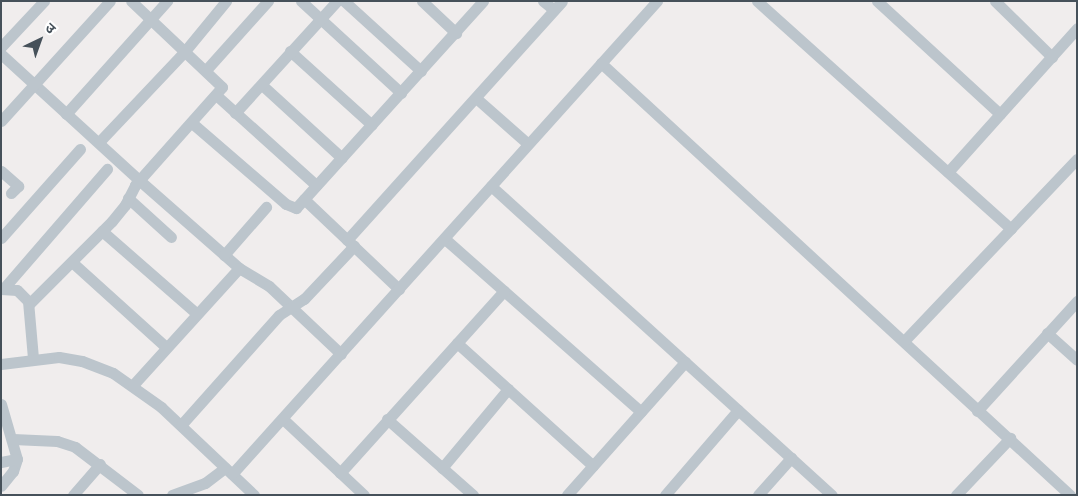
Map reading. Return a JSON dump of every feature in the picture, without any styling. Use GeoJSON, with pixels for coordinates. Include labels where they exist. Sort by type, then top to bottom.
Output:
{"type":"FeatureCollection","features":[{"type":"Feature","properties":{"kind":"street"},"geometry":{"type":"LineString","coordinates":[[1,48],[44,1]]}},
{"type":"Feature","properties":{"kind":"street"},"geometry":{"type":"LineString","coordinates":[[1,121],[110,1]]}},
{"type":"Feature","properties":{"kind":"street"},"geometry":{"type":"LineString","coordinates":[[29,304],[74,263],[128,198],[139,180],[192,123],[216,95],[222,84],[131,1]]}},
{"type":"Feature","properties":{"kind":"street"},"geometry":{"type":"LineString","coordinates":[[66,114],[166,1]]}},
{"type":"Feature","properties":{"kind":"street"},"geometry":{"type":"LineString","coordinates":[[99,142],[185,51],[226,1]]}},
{"type":"Feature","properties":{"kind":"street"},"geometry":{"type":"LineString","coordinates":[[206,70],[268,1]]}},
{"type":"Feature","properties":{"kind":"street"},"geometry":{"type":"LineString","coordinates":[[301,1],[401,93]]}},
{"type":"Feature","properties":{"kind":"street"},"geometry":{"type":"LineString","coordinates":[[236,113],[337,1]]}},
{"type":"Feature","properties":{"kind":"street"},"geometry":{"type":"LineString","coordinates":[[344,1],[420,71]]}},
{"type":"Feature","properties":{"kind":"street"},"geometry":{"type":"LineString","coordinates":[[422,1],[456,33]]}},
{"type":"Feature","properties":{"kind":"street"},"geometry":{"type":"LineString","coordinates":[[192,123],[289,206],[296,208],[483,1]]}},
{"type":"Feature","properties":{"kind":"street"},"geometry":{"type":"LineString","coordinates":[[543,1],[554,10]]}},
{"type":"Feature","properties":{"kind":"street"},"geometry":{"type":"LineString","coordinates":[[181,425],[278,316],[292,307],[350,243],[562,1]]}},
{"type":"Feature","properties":{"kind":"street"},"geometry":{"type":"LineString","coordinates":[[172,495],[205,483],[228,471],[283,419],[657,1]]}},
{"type":"Feature","properties":{"kind":"street"},"geometry":{"type":"LineString","coordinates":[[757,1],[1011,229]]}},
{"type":"Feature","properties":{"kind":"street"},"geometry":{"type":"LineString","coordinates":[[877,1],[1000,114]]}},
{"type":"Feature","properties":{"kind":"street"},"geometry":{"type":"LineString","coordinates":[[995,1],[1052,57]]}},
{"type":"Feature","properties":{"kind":"street"},"geometry":{"type":"LineString","coordinates":[[948,172],[1077,28]]}},
{"type":"Feature","properties":{"kind":"street"},"geometry":{"type":"LineString","coordinates":[[290,51],[372,125]]}},
{"type":"Feature","properties":{"kind":"street"},"geometry":{"type":"LineString","coordinates":[[1,54],[239,268],[269,286],[341,354]]}},
{"type":"Feature","properties":{"kind":"street"},"geometry":{"type":"LineString","coordinates":[[601,64],[1070,495]]}},
{"type":"Feature","properties":{"kind":"street"},"geometry":{"type":"LineString","coordinates":[[262,85],[342,158]]}},
{"type":"Feature","properties":{"kind":"street"},"geometry":{"type":"LineString","coordinates":[[216,95],[316,185]]}},
{"type":"Feature","properties":{"kind":"street"},"geometry":{"type":"LineString","coordinates":[[476,98],[528,144]]}},
{"type":"Feature","properties":{"kind":"street"},"geometry":{"type":"LineString","coordinates":[[1,238],[80,149]]}},
{"type":"Feature","properties":{"kind":"street"},"geometry":{"type":"LineString","coordinates":[[904,341],[1077,159]]}},
{"type":"Feature","properties":{"kind":"street"},"geometry":{"type":"LineString","coordinates":[[33,358],[28,328],[29,304],[19,292],[2,289],[6,276],[107,169]]}},
{"type":"Feature","properties":{"kind":"street"},"geometry":{"type":"LineString","coordinates":[[1,171],[18,186],[12,192]]}},
{"type":"Feature","properties":{"kind":"street"},"geometry":{"type":"LineString","coordinates":[[491,186],[832,495]]}},
{"type":"Feature","properties":{"kind":"street"},"geometry":{"type":"LineString","coordinates":[[128,198],[171,237]]}},
{"type":"Feature","properties":{"kind":"street"},"geometry":{"type":"LineString","coordinates":[[304,199],[399,289]]}},
{"type":"Feature","properties":{"kind":"street"},"geometry":{"type":"LineString","coordinates":[[224,255],[266,207]]}},
{"type":"Feature","properties":{"kind":"street"},"geometry":{"type":"LineString","coordinates":[[102,231],[197,314]]}},
{"type":"Feature","properties":{"kind":"street"},"geometry":{"type":"LineString","coordinates":[[445,239],[641,412]]}},
{"type":"Feature","properties":{"kind":"street"},"geometry":{"type":"LineString","coordinates":[[74,263],[166,347]]}},
{"type":"Feature","properties":{"kind":"street"},"geometry":{"type":"LineString","coordinates":[[133,385],[239,268]]}},
{"type":"Feature","properties":{"kind":"street"},"geometry":{"type":"LineString","coordinates":[[340,472],[504,291]]}},
{"type":"Feature","properties":{"kind":"street"},"geometry":{"type":"LineString","coordinates":[[977,411],[1077,301]]}},
{"type":"Feature","properties":{"kind":"street"},"geometry":{"type":"LineString","coordinates":[[1047,333],[1077,360]]}},
{"type":"Feature","properties":{"kind":"street"},"geometry":{"type":"LineString","coordinates":[[457,342],[593,466]]}},
{"type":"Feature","properties":{"kind":"street"},"geometry":{"type":"LineString","coordinates":[[1,364],[33,358],[59,357],[82,361],[133,385],[181,425],[254,495]]}},
{"type":"Feature","properties":{"kind":"street"},"geometry":{"type":"LineString","coordinates":[[567,495],[685,362]]}},
{"type":"Feature","properties":{"kind":"street"},"geometry":{"type":"LineString","coordinates":[[442,468],[508,388]]}},
{"type":"Feature","properties":{"kind":"street"},"geometry":{"type":"LineString","coordinates":[[1,404],[13,439],[16,459],[13,471],[1,486]]}},
{"type":"Feature","properties":{"kind":"street"},"geometry":{"type":"LineString","coordinates":[[665,495],[738,410]]}},
{"type":"Feature","properties":{"kind":"street"},"geometry":{"type":"LineString","coordinates":[[283,419],[364,495]]}},
{"type":"Feature","properties":{"kind":"street"},"geometry":{"type":"LineString","coordinates":[[387,419],[473,495]]}},
{"type":"Feature","properties":{"kind":"street"},"geometry":{"type":"LineString","coordinates":[[956,495],[1010,438]]}},
{"type":"Feature","properties":{"kind":"street"},"geometry":{"type":"LineString","coordinates":[[13,439],[67,444],[100,464],[138,495]]}},
{"type":"Feature","properties":{"kind":"street"},"geometry":{"type":"LineString","coordinates":[[758,495],[791,458]]}},
{"type":"Feature","properties":{"kind":"street"},"geometry":{"type":"LineString","coordinates":[[1,462],[16,459]]}},
{"type":"Feature","properties":{"kind":"street"},"geometry":{"type":"LineString","coordinates":[[73,495],[100,464]]}}]}
